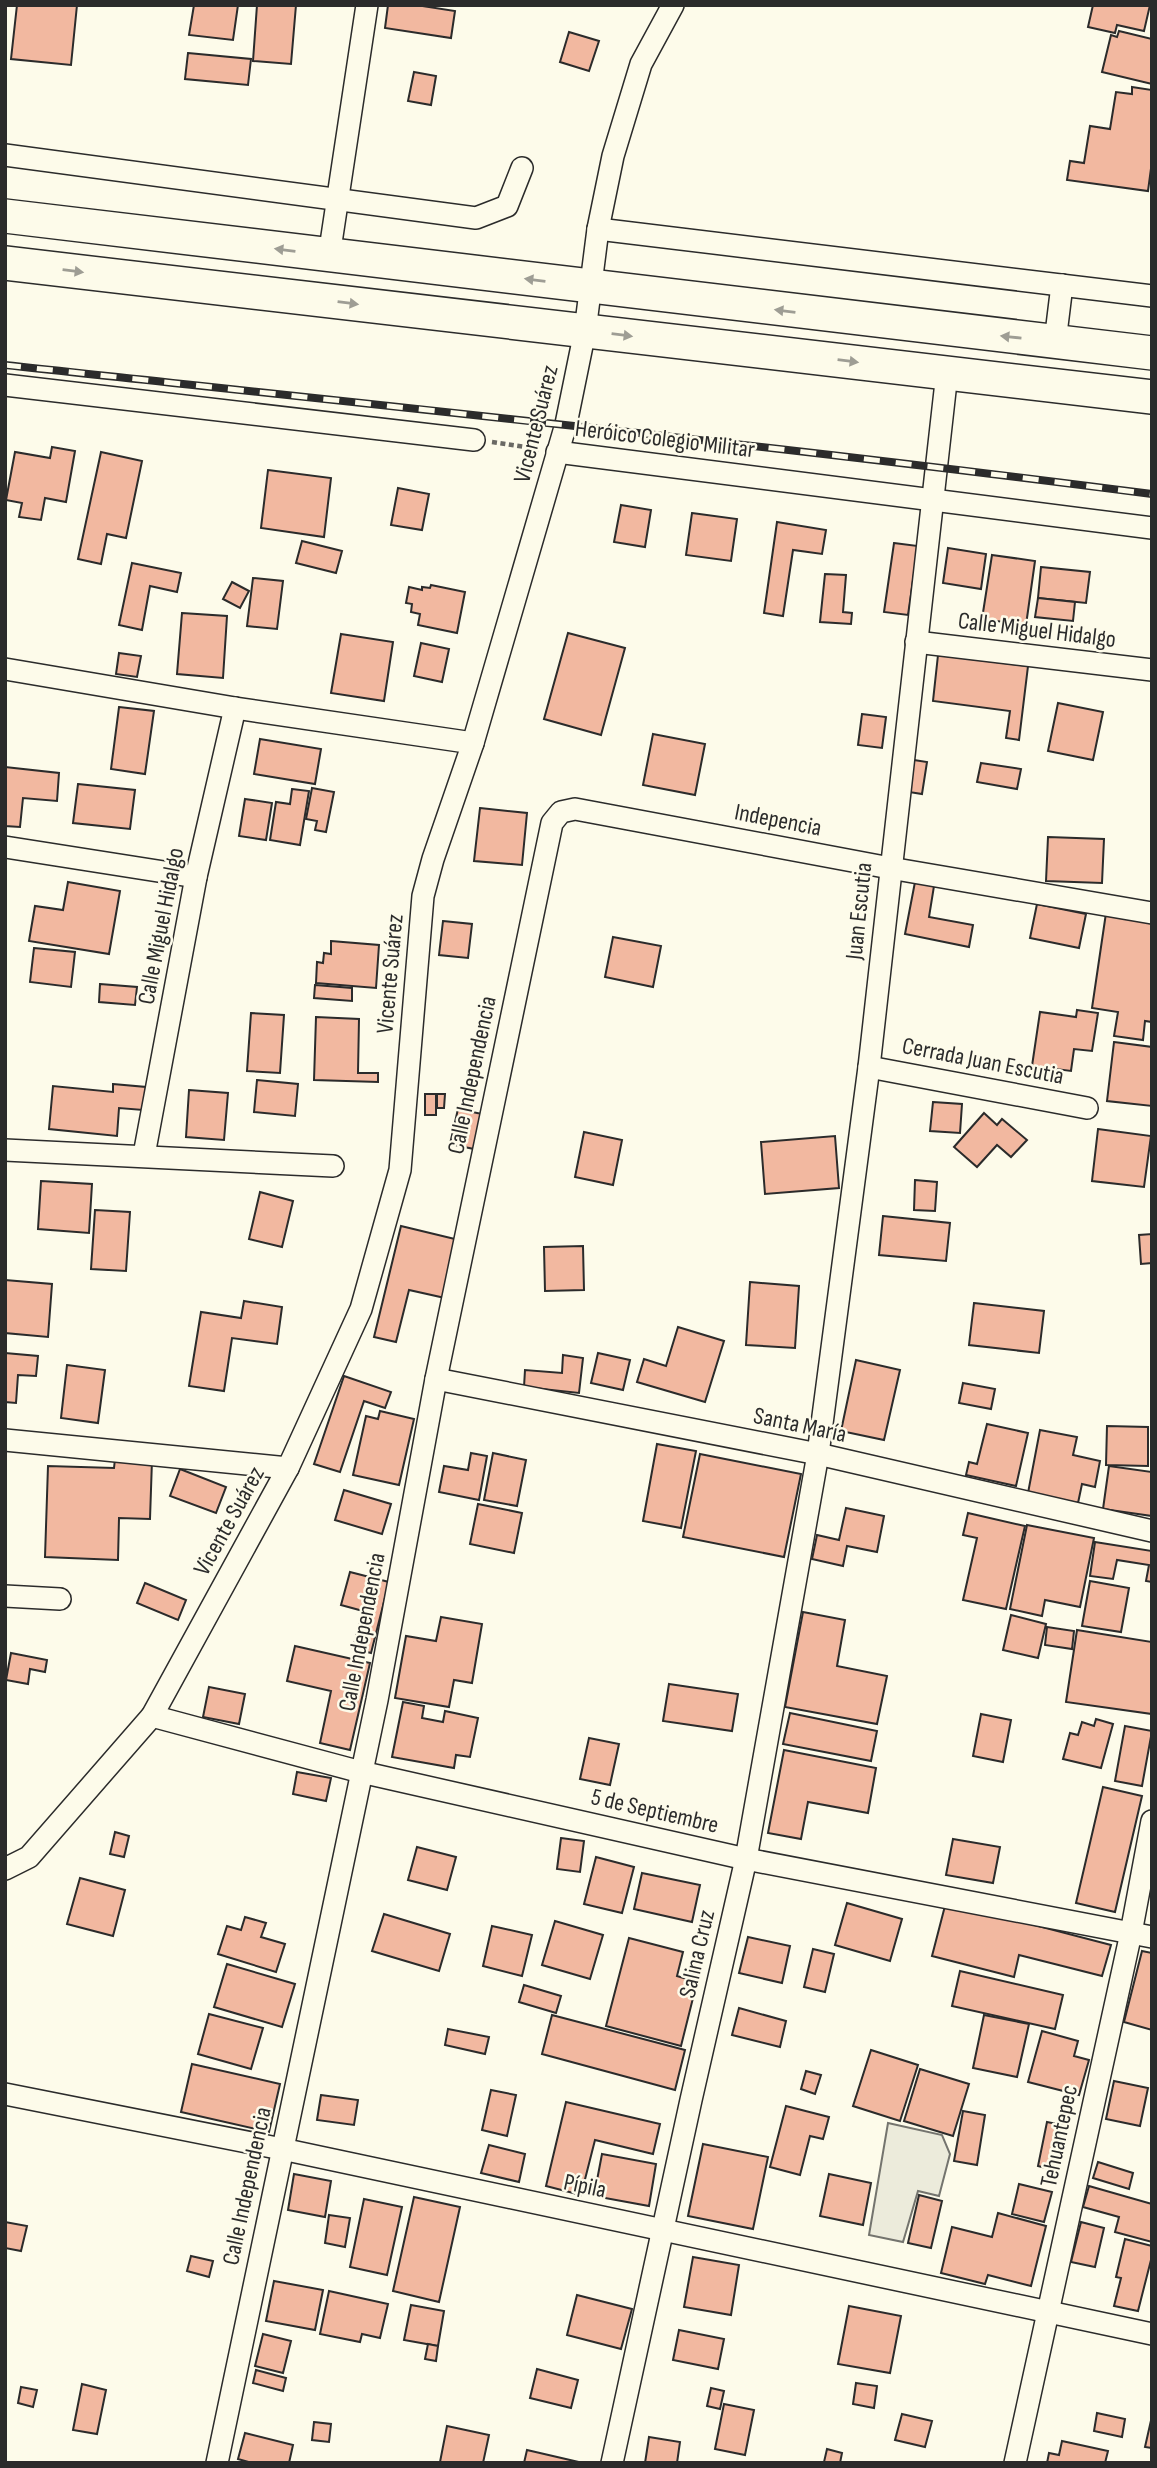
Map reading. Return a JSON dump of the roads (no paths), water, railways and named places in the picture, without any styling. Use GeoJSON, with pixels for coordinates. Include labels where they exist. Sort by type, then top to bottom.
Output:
{"type":"FeatureCollection","features":[{"type":"Feature","properties":{"kind":"main road"},"geometry":{"type":"LineString","coordinates":[[5,216],[1152,353]]}},
{"type":"Feature","properties":{"kind":"main road"},"geometry":{"type":"LineString","coordinates":[[5,262],[1152,397]]}},
{"type":"Feature","properties":{"kind":"street"},"geometry":{"type":"LineString","coordinates":[[330,256],[367,5]]}},
{"type":"Feature","properties":{"kind":"street","name":"Vicente Suárez"},"geometry":{"type":"LineString","coordinates":[[5,1869],[29,1857],[152,1716],[288,1468],[361,1309],[400,1170],[424,896],[433,859],[473,743],[566,424],[585,331],[598,229],[613,156],[642,64],[673,5]]}},
{"type":"Feature","properties":{"kind":"street"},"geometry":{"type":"LineString","coordinates":[[5,155],[476,218],[507,206],[522,168]]}},
{"type":"Feature","properties":{"kind":"street"},"geometry":{"type":"LineString","coordinates":[[598,229],[1152,296]]}},
{"type":"Feature","properties":{"kind":"street"},"geometry":{"type":"LineString","coordinates":[[1055,342],[1062,285]]}},
{"type":"Feature","properties":{"kind":"street","name":"Juan Escutia"},"geometry":{"type":"LineString","coordinates":[[818,1454],[869,1067],[947,373]]}},
{"type":"Feature","properties":{"kind":"street"},"geometry":{"type":"LineString","coordinates":[[5,385],[474,440]]}},
{"type":"Feature","properties":{"kind":"street","name":"Heróico Colegio Militar"},"geometry":{"type":"LineString","coordinates":[[557,452],[1152,528]]}},
{"type":"Feature","properties":{"kind":"street","name":"Calle Miguel Hidalgo"},"geometry":{"type":"LineString","coordinates":[[916,642],[1152,670]]}},
{"type":"Feature","properties":{"kind":"street"},"geometry":{"type":"LineString","coordinates":[[5,669],[235,708],[473,743]]}},
{"type":"Feature","properties":{"kind":"street","name":"Calle Miguel Hidalgo"},"geometry":{"type":"LineString","coordinates":[[144,1155],[195,877],[235,708]]}},
{"type":"Feature","properties":{"kind":"street","name":"Indepencia"},"geometry":{"type":"LineString","coordinates":[[561,812],[575,809],[890,868],[1152,913]]}},
{"type":"Feature","properties":{"kind":"street","name":"Calle Independencia"},"geometry":{"type":"LineString","coordinates":[[217,2463],[361,1772],[436,1379],[552,823],[561,812]]}},
{"type":"Feature","properties":{"kind":"street"},"geometry":{"type":"LineString","coordinates":[[5,847],[195,877]]}},
{"type":"Feature","properties":{"kind":"street","name":"Cerrada Juan Escutia"},"geometry":{"type":"LineString","coordinates":[[869,1067],[1087,1108]]}},
{"type":"Feature","properties":{"kind":"street"},"geometry":{"type":"LineString","coordinates":[[5,1150],[333,1166]]}},
{"type":"Feature","properties":{"kind":"street","name":"Santa María"},"geometry":{"type":"LineString","coordinates":[[436,1379],[818,1454],[1152,1531]]}},
{"type":"Feature","properties":{"kind":"street"},"geometry":{"type":"LineString","coordinates":[[5,1440],[288,1468]]}},
{"type":"Feature","properties":{"kind":"street","name":"Salina Cruz"},"geometry":{"type":"LineString","coordinates":[[612,2463],[746,1859],[818,1454]]}},
{"type":"Feature","properties":{"kind":"street"},"geometry":{"type":"LineString","coordinates":[[5,1596],[60,1599]]}},
{"type":"Feature","properties":{"kind":"street","name":"5 de Septiembre"},"geometry":{"type":"LineString","coordinates":[[152,1716],[361,1772],[746,1859],[1141,1935]]}},
{"type":"Feature","properties":{"kind":"street","name":"Tehuantepec"},"geometry":{"type":"LineString","coordinates":[[1015,2463],[1047,2312],[1141,1935],[1152,1821]]}},
{"type":"Feature","properties":{"kind":"street","name":"Pípila"},"geometry":{"type":"LineString","coordinates":[[5,2094],[282,2148],[1152,2334]]}},
{"type":"Feature","properties":{"kind":"railway"},"geometry":{"type":"LineString","coordinates":[[5,365],[722,442],[1152,494]]}}]}
